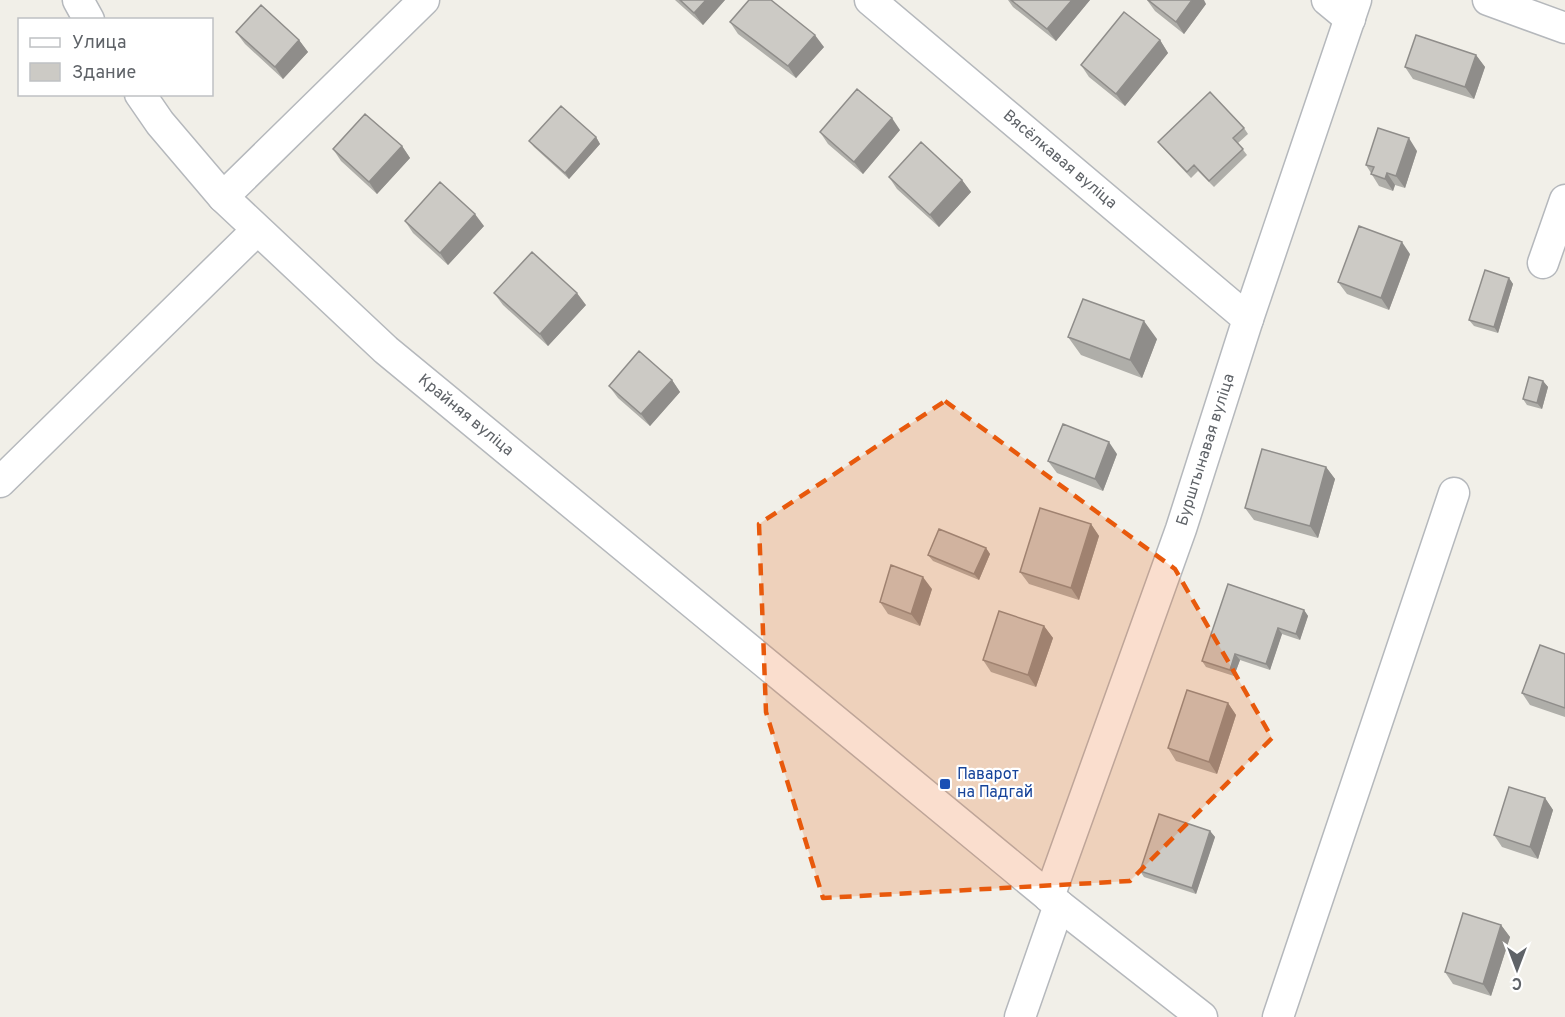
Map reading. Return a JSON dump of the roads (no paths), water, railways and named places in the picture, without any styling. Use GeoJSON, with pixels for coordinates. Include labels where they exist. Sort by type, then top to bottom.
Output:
{"type":"FeatureCollection","features":[{"type":"Feature","properties":{"kind":"street"},"geometry":{"type":"LineString","coordinates":[[78,0],[88,18]]}},
{"type":"Feature","properties":{"kind":"street"},"geometry":{"type":"LineString","coordinates":[[223,196],[424,0]]}},
{"type":"Feature","properties":{"kind":"street","name":"Вясёлкавая вуліца"},"geometry":{"type":"LineString","coordinates":[[870,0],[1248,319]]}},
{"type":"Feature","properties":{"kind":"street"},"geometry":{"type":"LineString","coordinates":[[1327,0],[1353,10]]}},
{"type":"Feature","properties":{"kind":"street"},"geometry":{"type":"LineString","coordinates":[[1488,0],[1565,28]]}},
{"type":"Feature","properties":{"kind":"street","name":"Бурштынавая вуліца"},"geometry":{"type":"LineString","coordinates":[[1020,1017],[1054,901],[1181,529],[1248,319],[1353,10]]}},
{"type":"Feature","properties":{"kind":"street","name":"Крайняя вуліца"},"geometry":{"type":"LineString","coordinates":[[141,96],[159,123],[223,196],[386,350],[1054,901],[1202,1017]]}},
{"type":"Feature","properties":{"kind":"street"},"geometry":{"type":"LineString","coordinates":[[1543,263],[1565,200]]}},
{"type":"Feature","properties":{"kind":"street"},"geometry":{"type":"LineString","coordinates":[[0,482],[257,230]]}},
{"type":"Feature","properties":{"kind":"street"},"geometry":{"type":"LineString","coordinates":[[1278,1017],[1454,493]]}},
{"type":"Feature","properties":{"kind":"place","name":"Паварот на Падгай"},"geometry":{"type":"Point","coordinates":[945,784]}}]}
